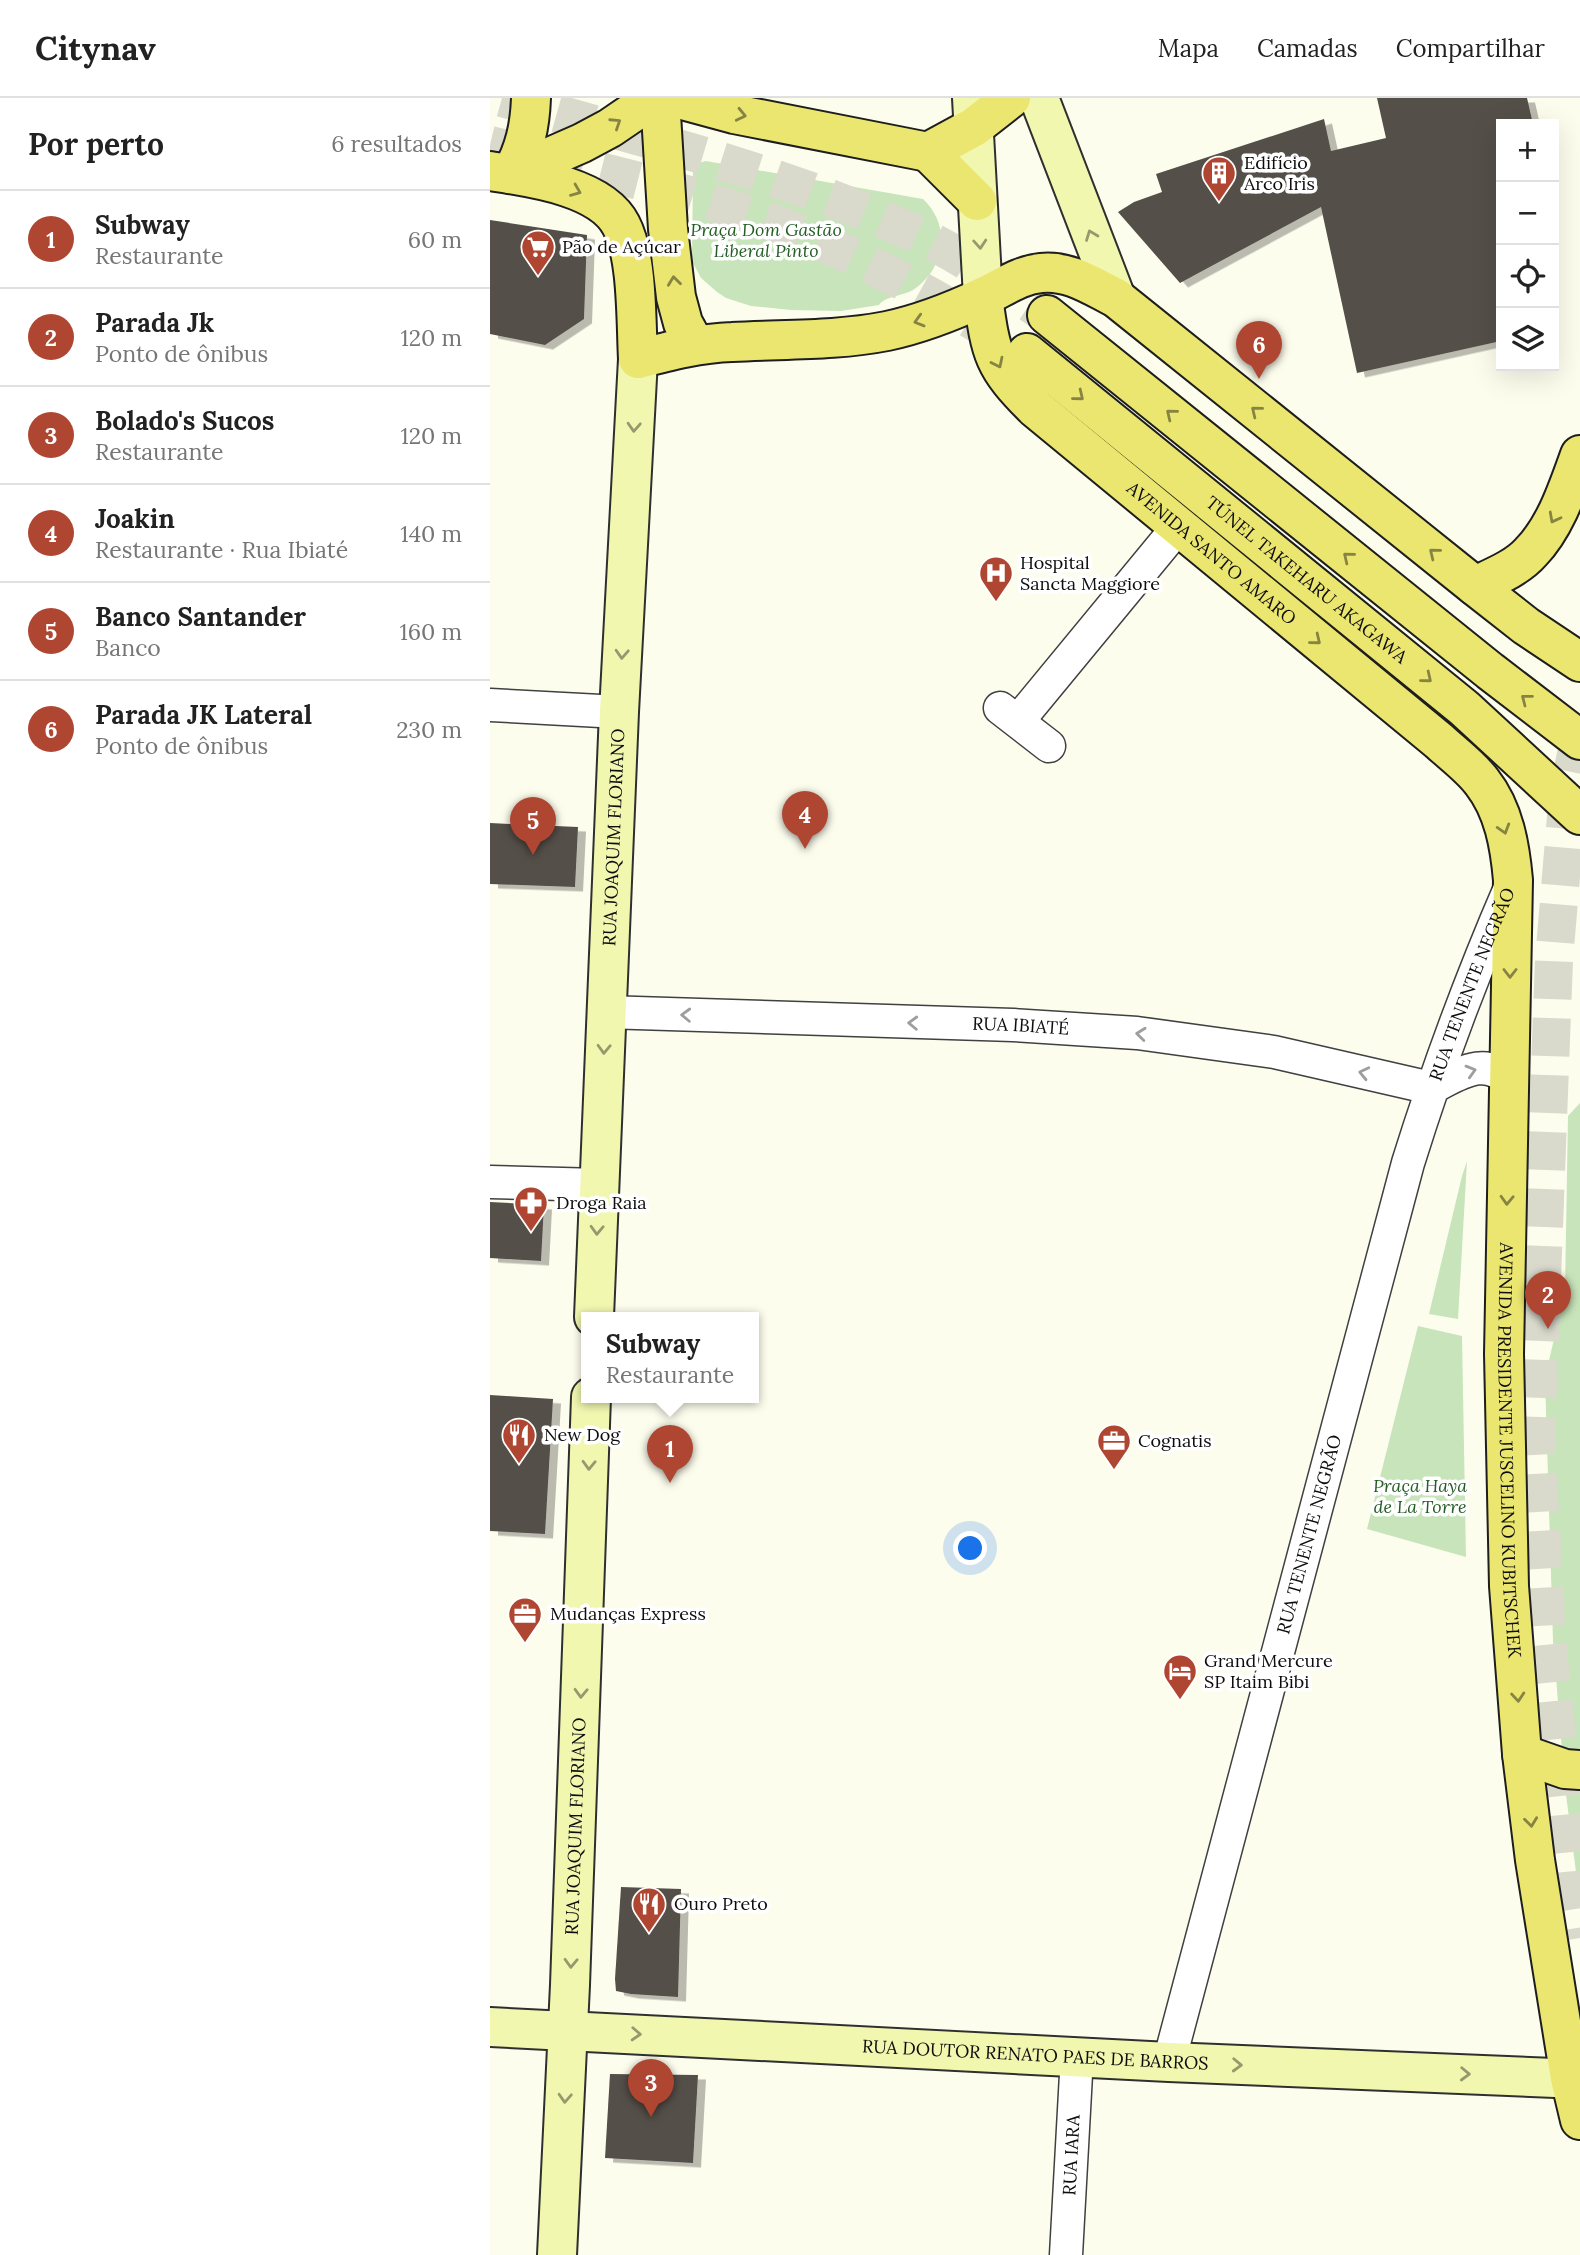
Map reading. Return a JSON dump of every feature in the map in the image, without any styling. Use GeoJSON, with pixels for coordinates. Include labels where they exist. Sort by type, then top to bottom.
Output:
{"type":"FeatureCollection","features":[{"type":"Feature","properties":{"kind":"main road"},"geometry":{"type":"LineString","coordinates":[[500,172],[526,141],[531,120],[531,98]]}},
{"type":"Feature","properties":{"kind":"main road"},"geometry":{"type":"LineString","coordinates":[[500,172],[582,143],[610,128],[654,98]]}},
{"type":"Feature","properties":{"kind":"main road"},"geometry":{"type":"LineString","coordinates":[[660,98],[668,229],[676,297],[683,323],[695,345]]}},
{"type":"Feature","properties":{"kind":"main road"},"geometry":{"type":"LineString","coordinates":[[675,98],[734,114],[928,152],[977,201]]}},
{"type":"Feature","properties":{"kind":"main road"},"geometry":{"type":"LineString","coordinates":[[928,152],[973,112],[1011,98]]}},
{"type":"Feature","properties":{"kind":"main road"},"geometry":{"type":"LineString","coordinates":[[500,172],[557,184],[585,194],[607,208],[621,224],[629,248],[634,285],[638,359],[695,345],[814,340],[887,331],[930,319],[1026,275],[1044,272],[1067,274],[1116,299],[1526,626],[1580,662]]}},
{"type":"Feature","properties":{"kind":"main road","name":"AVENIDA SANTO AMARO"},"geometry":{"type":"LineString","coordinates":[[983,297],[997,363],[1010,383],[1035,408],[1439,741],[1482,782]]}},
{"type":"Feature","properties":{"kind":"main road"},"geometry":{"type":"LineString","coordinates":[[1047,315],[1480,663],[1580,740]]}},
{"type":"Feature","properties":{"kind":"main road","name":"TÚNEL TAKEHARU AKAGAWA"},"geometry":{"type":"LineString","coordinates":[[1027,353],[1464,708],[1580,815]]}},
{"type":"Feature","properties":{"kind":"main road"},"geometry":{"type":"LineString","coordinates":[[1475,586],[1508,569],[1531,553],[1551,525],[1580,455]]}},
{"type":"Feature","properties":{"kind":"main road","name":"AVENIDA PRESIDENTE JUSCELINO KUBITSCHEK"},"geometry":{"type":"LineString","coordinates":[[1482,782],[1498,809],[1510,850],[1513,880],[1505,1256],[1509,1586],[1522,1754],[1535,1860],[1580,2119]]}},
{"type":"Feature","properties":{"kind":"main road"},"geometry":{"type":"LineString","coordinates":[[1522,1754],[1565,1769],[1580,1770]]}},
{"type":"Feature","properties":{"kind":"street"},"geometry":{"type":"LineString","coordinates":[[1039,98],[1116,299]]}},
{"type":"Feature","properties":{"kind":"street"},"geometry":{"type":"LineString","coordinates":[[973,112],[983,297]]}},
{"type":"Feature","properties":{"kind":"street","name":"RUA JOAQUIM FLORIANO"},"geometry":{"type":"LineString","coordinates":[[594,1312],[605,1012],[638,359]]}},
{"type":"Feature","properties":{"kind":"street"},"geometry":{"type":"LineString","coordinates":[[1049,746],[1009,714],[1178,527]]}},
{"type":"Feature","properties":{"kind":"street"},"geometry":{"type":"LineString","coordinates":[[490,705],[619,712]]}},
{"type":"Feature","properties":{"kind":"street","name":"RUA TENENTE NEGRÃO"},"geometry":{"type":"LineString","coordinates":[[1169,2062],[1374,1285],[1431,1088],[1513,880]]}},
{"type":"Feature","properties":{"kind":"street","name":"RUA IBIATÉ"},"geometry":{"type":"LineString","coordinates":[[605,1012],[1013,1025],[1137,1034],[1274,1052],[1431,1088]]}},
{"type":"Feature","properties":{"kind":"street","name":"RUA TENENTE NEGRÃO"},"geometry":{"type":"LineString","coordinates":[[1431,1088],[1468,1070],[1486,1067],[1501,1072],[1510,1082]]}},
{"type":"Feature","properties":{"kind":"street"},"geometry":{"type":"LineString","coordinates":[[490,1182],[599,1185]]}},
{"type":"Feature","properties":{"kind":"street","name":"RUA JOAQUIM FLORIANO"},"geometry":{"type":"LineString","coordinates":[[557,2255],[591,1403]]}},
{"type":"Feature","properties":{"kind":"street","name":"RUA DOUTOR RENATO PAES DE BARROS"},"geometry":{"type":"LineString","coordinates":[[490,2027],[1169,2062],[1575,2078]]}},
{"type":"Feature","properties":{"kind":"street","name":"RUA IARA"},"geometry":{"type":"LineString","coordinates":[[1066,2255],[1077,2056]]}},
{"type":"Feature","properties":{"kind":"green space","name":"Praça Dom Gastão Liberal Pinto"},"geometry":{"type":"Polygon","coordinates":[[[706,161],[923,199],[932,210],[941,234],[938,259],[924,281],[913,290],[885,300],[879,305],[841,311],[791,310],[751,306],[726,298],[701,278],[692,261],[693,169],[698,163],[706,161]]]}},
{"type":"Feature","properties":{"kind":"green space"},"geometry":{"type":"Polygon","coordinates":[[[1580,1103],[1580,1903],[1565,1787],[1553,1641],[1545,1378],[1565,1291],[1568,1116],[1580,1103]]]}},
{"type":"Feature","properties":{"kind":"green space"},"geometry":{"type":"Polygon","coordinates":[[[1467,1161],[1458,1319],[1429,1314],[1467,1161]]]}},
{"type":"Feature","properties":{"kind":"green space","name":"Praça Haya de La Torre"},"geometry":{"type":"Polygon","coordinates":[[[1418,1326],[1462,1336],[1466,1557],[1367,1529],[1418,1326]]]}},
{"type":"Feature","properties":{"kind":"building"},"geometry":{"type":"Polygon","coordinates":[[[1377,98],[1527,98],[1532,119],[1496,119],[1496,342],[1357,373],[1321,207],[1180,283],[1118,212],[1134,202],[1162,192],[1156,174],[1324,119],[1331,151],[1386,138],[1377,98]]]}},
{"type":"Feature","properties":{"kind":"building","name":"Pão de Açúcar"},"geometry":{"type":"Polygon","coordinates":[[[490,220],[587,235],[584,319],[545,345],[490,334],[490,220]]]}},
{"type":"Feature","properties":{"kind":"building"},"geometry":{"type":"Polygon","coordinates":[[[490,823],[578,827],[575,887],[490,884],[490,823]]]}},
{"type":"Feature","properties":{"kind":"building"},"geometry":{"type":"Polygon","coordinates":[[[490,1202],[544,1205],[541,1261],[490,1258],[490,1202]]]}},
{"type":"Feature","properties":{"kind":"building","name":"New Dog"},"geometry":{"type":"Polygon","coordinates":[[[490,1395],[553,1399],[545,1534],[490,1531],[490,1395]]]}},
{"type":"Feature","properties":{"kind":"building","name":"Ouro Preto"},"geometry":{"type":"Polygon","coordinates":[[[621,1887],[681,1889],[678,1997],[616,1991],[621,1887]]]}},
{"type":"Feature","properties":{"kind":"building"},"geometry":{"type":"Polygon","coordinates":[[[610,2074],[698,2075],[693,2163],[605,2158],[610,2074]]]}},
{"type":"Feature","properties":{"kind":"tunnel"},"geometry":{"type":"LineString","coordinates":[[502,98],[712,158],[866,212],[950,252],[1047,315]]}},
{"type":"Feature","properties":{"kind":"tunnel"},"geometry":{"type":"LineString","coordinates":[[490,145],[639,181],[793,230],[918,289],[978,324]]}},
{"type":"Feature","properties":{"kind":"tunnel"},"geometry":{"type":"LineString","coordinates":[[1580,735],[1568,793],[1554,960],[1536,1439],[1547,1637],[1572,1889],[1580,1938]]}},
{"type":"Feature","properties":{"kind":"place","name":"Edifício Arco Iris"},"geometry":{"type":"Point","coordinates":[1219,203]}},
{"type":"Feature","properties":{"kind":"place","name":"Pão de Açúcar"},"geometry":{"type":"Point","coordinates":[538,277]}},
{"type":"Feature","properties":{"kind":"place","name":"Parada JK Lateral"},"geometry":{"type":"Point","coordinates":[1259,379]}},
{"type":"Feature","properties":{"kind":"place","name":"Hospital Sancta Maggiore"},"geometry":{"type":"Point","coordinates":[996,603]}},
{"type":"Feature","properties":{"kind":"place","name":"Joakin"},"geometry":{"type":"Point","coordinates":[805,849]}},
{"type":"Feature","properties":{"kind":"place","name":"Banco Santander"},"geometry":{"type":"Point","coordinates":[533,855]}},
{"type":"Feature","properties":{"kind":"place","name":"Droga Raia"},"geometry":{"type":"Point","coordinates":[531,1233]}},
{"type":"Feature","properties":{"kind":"place","name":"Parada Jk"},"geometry":{"type":"Point","coordinates":[1548,1329]}},
{"type":"Feature","properties":{"kind":"place","name":"New Dog"},"geometry":{"type":"Point","coordinates":[519,1465]}},
{"type":"Feature","properties":{"kind":"place","name":"Cognatis"},"geometry":{"type":"Point","coordinates":[1114,1471]}},
{"type":"Feature","properties":{"kind":"place","name":"Subway"},"geometry":{"type":"Point","coordinates":[670,1483]}},
{"type":"Feature","properties":{"kind":"place","name":"Mudanças Express"},"geometry":{"type":"Point","coordinates":[525,1644]}},
{"type":"Feature","properties":{"kind":"place","name":"Grand Mercure SP Itaim Bibi"},"geometry":{"type":"Point","coordinates":[1180,1701]}},
{"type":"Feature","properties":{"kind":"place","name":"Ouro Preto"},"geometry":{"type":"Point","coordinates":[649,1934]}},
{"type":"Feature","properties":{"kind":"place","name":"Bolado's Sucos"},"geometry":{"type":"Point","coordinates":[651,2117]}}]}
